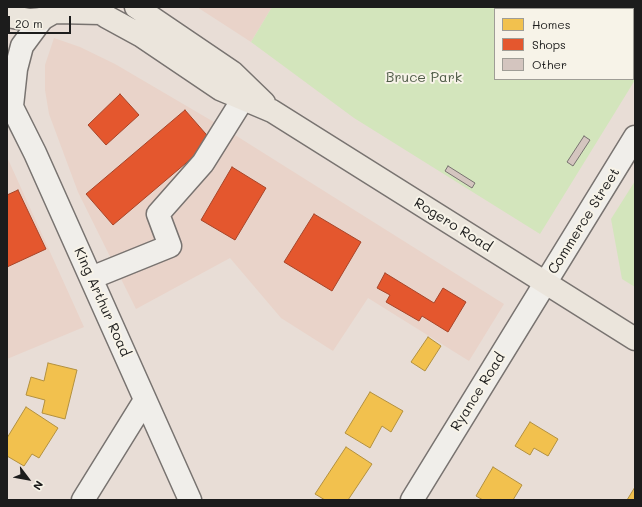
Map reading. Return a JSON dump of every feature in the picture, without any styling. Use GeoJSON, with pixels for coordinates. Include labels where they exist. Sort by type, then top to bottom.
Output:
{"type":"FeatureCollection","features":[{"type":"Feature","properties":{"kind":"main road","name":"Rogero Road"},"geometry":{"type":"LineString","coordinates":[[136,7],[232,72],[272,111]]}},
{"type":"Feature","properties":{"kind":"main road","name":"Rogero Road"},"geometry":{"type":"LineString","coordinates":[[7,16],[19,20],[54,12],[101,13],[140,35],[220,89],[272,111],[635,339]]}},
{"type":"Feature","properties":{"kind":"street","name":"King Arthur Road"},"geometry":{"type":"LineString","coordinates":[[54,12],[22,46],[9,101],[35,153],[190,500]]}},
{"type":"Feature","properties":{"kind":"street"},"geometry":{"type":"LineString","coordinates":[[91,278],[170,246],[158,214],[203,163],[242,99]]}},
{"type":"Feature","properties":{"kind":"street","name":"Commerce Street"},"geometry":{"type":"LineString","coordinates":[[545,283],[635,137]]}},
{"type":"Feature","properties":{"kind":"street","name":"Ryance Road"},"geometry":{"type":"LineString","coordinates":[[412,500],[545,283]]}},
{"type":"Feature","properties":{"kind":"street"},"geometry":{"type":"LineString","coordinates":[[83,500],[145,400]]}},
{"type":"Feature","properties":{"kind":"shaded area"},"geometry":{"type":"Polygon","coordinates":[[[197,7],[272,7],[251,42],[197,7]]]}},
{"type":"Feature","properties":{"kind":"shaded area"},"geometry":{"type":"Polygon","coordinates":[[[54,38],[80,47],[115,64],[219,125],[504,304],[469,361],[368,298],[333,351],[281,318],[230,258],[136,309],[78,192],[49,114],[45,90],[45,65],[54,38]]]}},
{"type":"Feature","properties":{"kind":"shaded area"},"geometry":{"type":"Polygon","coordinates":[[[7,157],[84,327],[7,359],[7,157]]]}},
{"type":"Feature","properties":{"kind":"green space","name":"Bruce Park"},"geometry":{"type":"Polygon","coordinates":[[[272,7],[635,7],[635,80],[540,234],[354,118],[251,42],[272,7]]]}},
{"type":"Feature","properties":{"kind":"green space"},"geometry":{"type":"Polygon","coordinates":[[[635,181],[635,287],[622,279],[611,219],[635,181]]]}},
{"type":"Feature","properties":{"kind":"building: Homes"},"geometry":{"type":"Polygon","coordinates":[[[428,337],[441,346],[425,371],[411,362],[428,337]]]}},
{"type":"Feature","properties":{"kind":"building: Homes"},"geometry":{"type":"Polygon","coordinates":[[[48,363],[77,370],[65,419],[42,413],[45,400],[26,395],[31,377],[44,381],[48,363]]]}},
{"type":"Feature","properties":{"kind":"building: Homes"},"geometry":{"type":"Polygon","coordinates":[[[370,392],[403,411],[391,432],[382,426],[370,448],[345,433],[370,392]]]}},
{"type":"Feature","properties":{"kind":"building: Homes"},"geometry":{"type":"Polygon","coordinates":[[[26,407],[58,428],[39,458],[32,454],[24,466],[7,456],[7,438],[26,407]]]}},
{"type":"Feature","properties":{"kind":"building: Homes"},"geometry":{"type":"Polygon","coordinates":[[[530,422],[558,439],[548,456],[534,448],[530,455],[515,446],[530,422]]]}},
{"type":"Feature","properties":{"kind":"building: Homes"},"geometry":{"type":"Polygon","coordinates":[[[346,447],[372,464],[348,500],[325,500],[315,494],[346,447]]]}},
{"type":"Feature","properties":{"kind":"building: Homes"},"geometry":{"type":"Polygon","coordinates":[[[493,467],[522,485],[513,500],[483,500],[476,496],[493,467]]]}},
{"type":"Feature","properties":{"kind":"building: Homes"},"geometry":{"type":"Polygon","coordinates":[[[635,487],[635,500],[627,500],[635,487]]]}},
{"type":"Feature","properties":{"kind":"building: Shops"},"geometry":{"type":"Polygon","coordinates":[[[120,94],[139,115],[106,145],[88,125],[120,94]]]}},
{"type":"Feature","properties":{"kind":"building: Shops"},"geometry":{"type":"Polygon","coordinates":[[[185,110],[212,141],[113,225],[86,194],[185,110]]]}},
{"type":"Feature","properties":{"kind":"building: Shops"},"geometry":{"type":"Polygon","coordinates":[[[232,167],[266,188],[235,240],[201,220],[232,167]]]}},
{"type":"Feature","properties":{"kind":"building: Shops"},"geometry":{"type":"Polygon","coordinates":[[[18,190],[46,249],[7,267],[7,195],[18,190]]]}},
{"type":"Feature","properties":{"kind":"building: Shops"},"geometry":{"type":"Polygon","coordinates":[[[314,214],[361,242],[332,291],[284,262],[314,214]]]}},
{"type":"Feature","properties":{"kind":"building: Shops"},"geometry":{"type":"Polygon","coordinates":[[[385,273],[434,303],[443,288],[466,302],[448,332],[422,316],[419,321],[386,302],[390,295],[377,288],[385,273]]]}},
{"type":"Feature","properties":{"kind":"building: Other"},"geometry":{"type":"Polygon","coordinates":[[[584,136],[590,140],[573,166],[567,162],[584,136]]]}},
{"type":"Feature","properties":{"kind":"building: Other"},"geometry":{"type":"Polygon","coordinates":[[[448,166],[475,183],[472,188],[445,171],[448,166]]]}}]}
